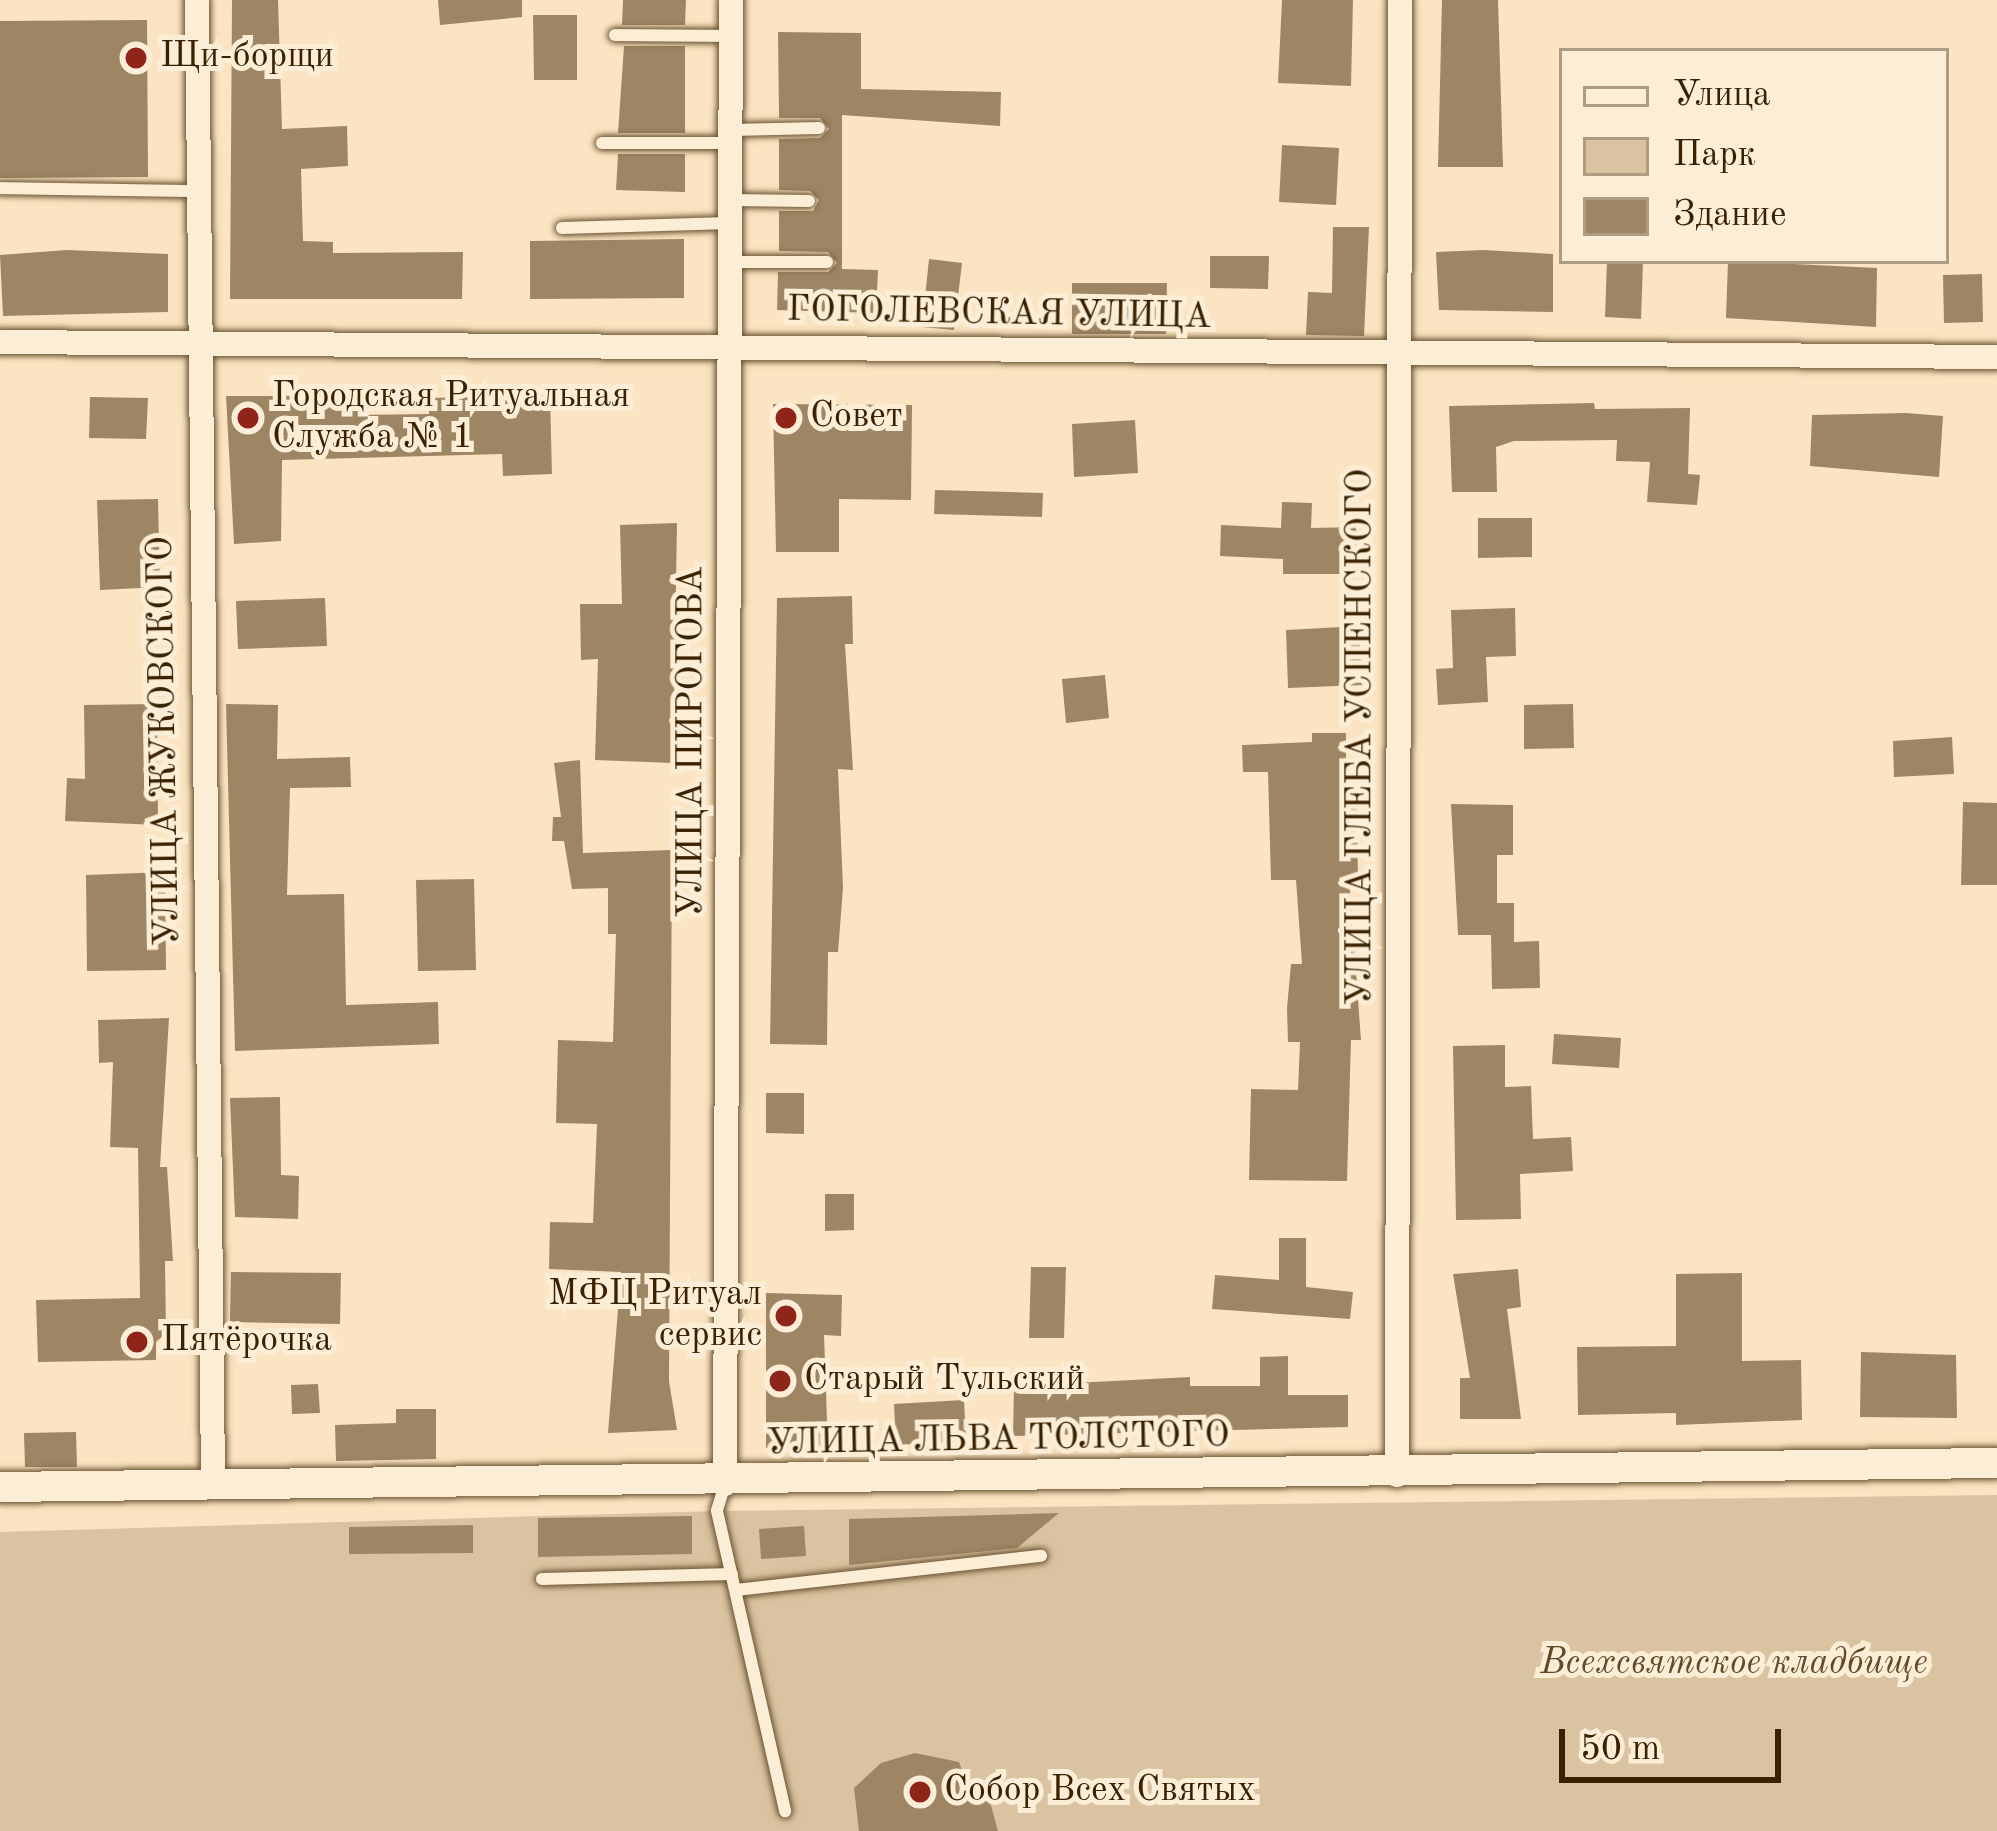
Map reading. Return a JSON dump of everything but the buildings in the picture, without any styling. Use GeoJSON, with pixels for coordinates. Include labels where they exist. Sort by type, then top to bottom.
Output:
{"type":"FeatureCollection","features":[{"type":"Feature","properties":{"kind":"street","name":"УЛИЦА ЖУКОВСКОГО"},"geometry":{"type":"LineString","coordinates":[[197,0],[196,344],[213,1482]]}},
{"type":"Feature","properties":{"kind":"street","name":"УЛИЦА ПИРОГОВА"},"geometry":{"type":"LineString","coordinates":[[724,1484],[731,0]]}},
{"type":"Feature","properties":{"kind":"street","name":"УЛИЦА ГЛЕБА УСПЕНСКОГО"},"geometry":{"type":"LineString","coordinates":[[1397,1475],[1400,0]]}},
{"type":"Feature","properties":{"kind":"street","name":"ГОГОЛЕВСКАЯ УЛИЦА"},"geometry":{"type":"LineString","coordinates":[[0,342],[1997,357]]}},
{"type":"Feature","properties":{"kind":"street","name":"УЛИЦА ЛЬВА ТОЛСТОГО"},"geometry":{"type":"LineString","coordinates":[[0,1487],[213,1482],[724,1484],[1997,1463]]}},
{"type":"Feature","properties":{"kind":"lane"},"geometry":{"type":"LineString","coordinates":[[615,34],[731,36]]}},
{"type":"Feature","properties":{"kind":"lane"},"geometry":{"type":"LineString","coordinates":[[602,143],[819,128]]}},
{"type":"Feature","properties":{"kind":"lane"},"geometry":{"type":"LineString","coordinates":[[0,188],[197,191]]}},
{"type":"Feature","properties":{"kind":"lane"},"geometry":{"type":"LineString","coordinates":[[562,228],[809,201]]}},
{"type":"Feature","properties":{"kind":"lane"},"geometry":{"type":"LineString","coordinates":[[730,262],[827,262]]}},
{"type":"Feature","properties":{"kind":"lane"},"geometry":{"type":"LineString","coordinates":[[724,1484],[717,1511],[785,1811]]}},
{"type":"Feature","properties":{"kind":"lane"},"geometry":{"type":"LineString","coordinates":[[736,1590],[1041,1556]]}},
{"type":"Feature","properties":{"kind":"lane"},"geometry":{"type":"LineString","coordinates":[[542,1579],[732,1574]]}},
{"type":"Feature","properties":{"kind":"green space","name":"Всехсвятское кладбище"},"geometry":{"type":"Polygon","coordinates":[[[1997,1495],[1997,1831],[0,1831],[0,1532],[717,1511],[1997,1495]]]}},
{"type":"Feature","properties":{"kind":"place","name":"Щи-борщи"},"geometry":{"type":"Point","coordinates":[136,58]}},
{"type":"Feature","properties":{"kind":"place","name":"Городская Ритуальная Служба № 1"},"geometry":{"type":"Point","coordinates":[248,418]}},
{"type":"Feature","properties":{"kind":"place","name":"Совет"},"geometry":{"type":"Point","coordinates":[786,418]}},
{"type":"Feature","properties":{"kind":"place","name":"МФЦ Ритуал cервис"},"geometry":{"type":"Point","coordinates":[786,1316]}},
{"type":"Feature","properties":{"kind":"place","name":"Пятёрочка"},"geometry":{"type":"Point","coordinates":[137,1342]}},
{"type":"Feature","properties":{"kind":"place","name":"Старый Тульский"},"geometry":{"type":"Point","coordinates":[780,1381]}},
{"type":"Feature","properties":{"kind":"place","name":"Собор Всех Святых"},"geometry":{"type":"Point","coordinates":[920,1792]}}]}
